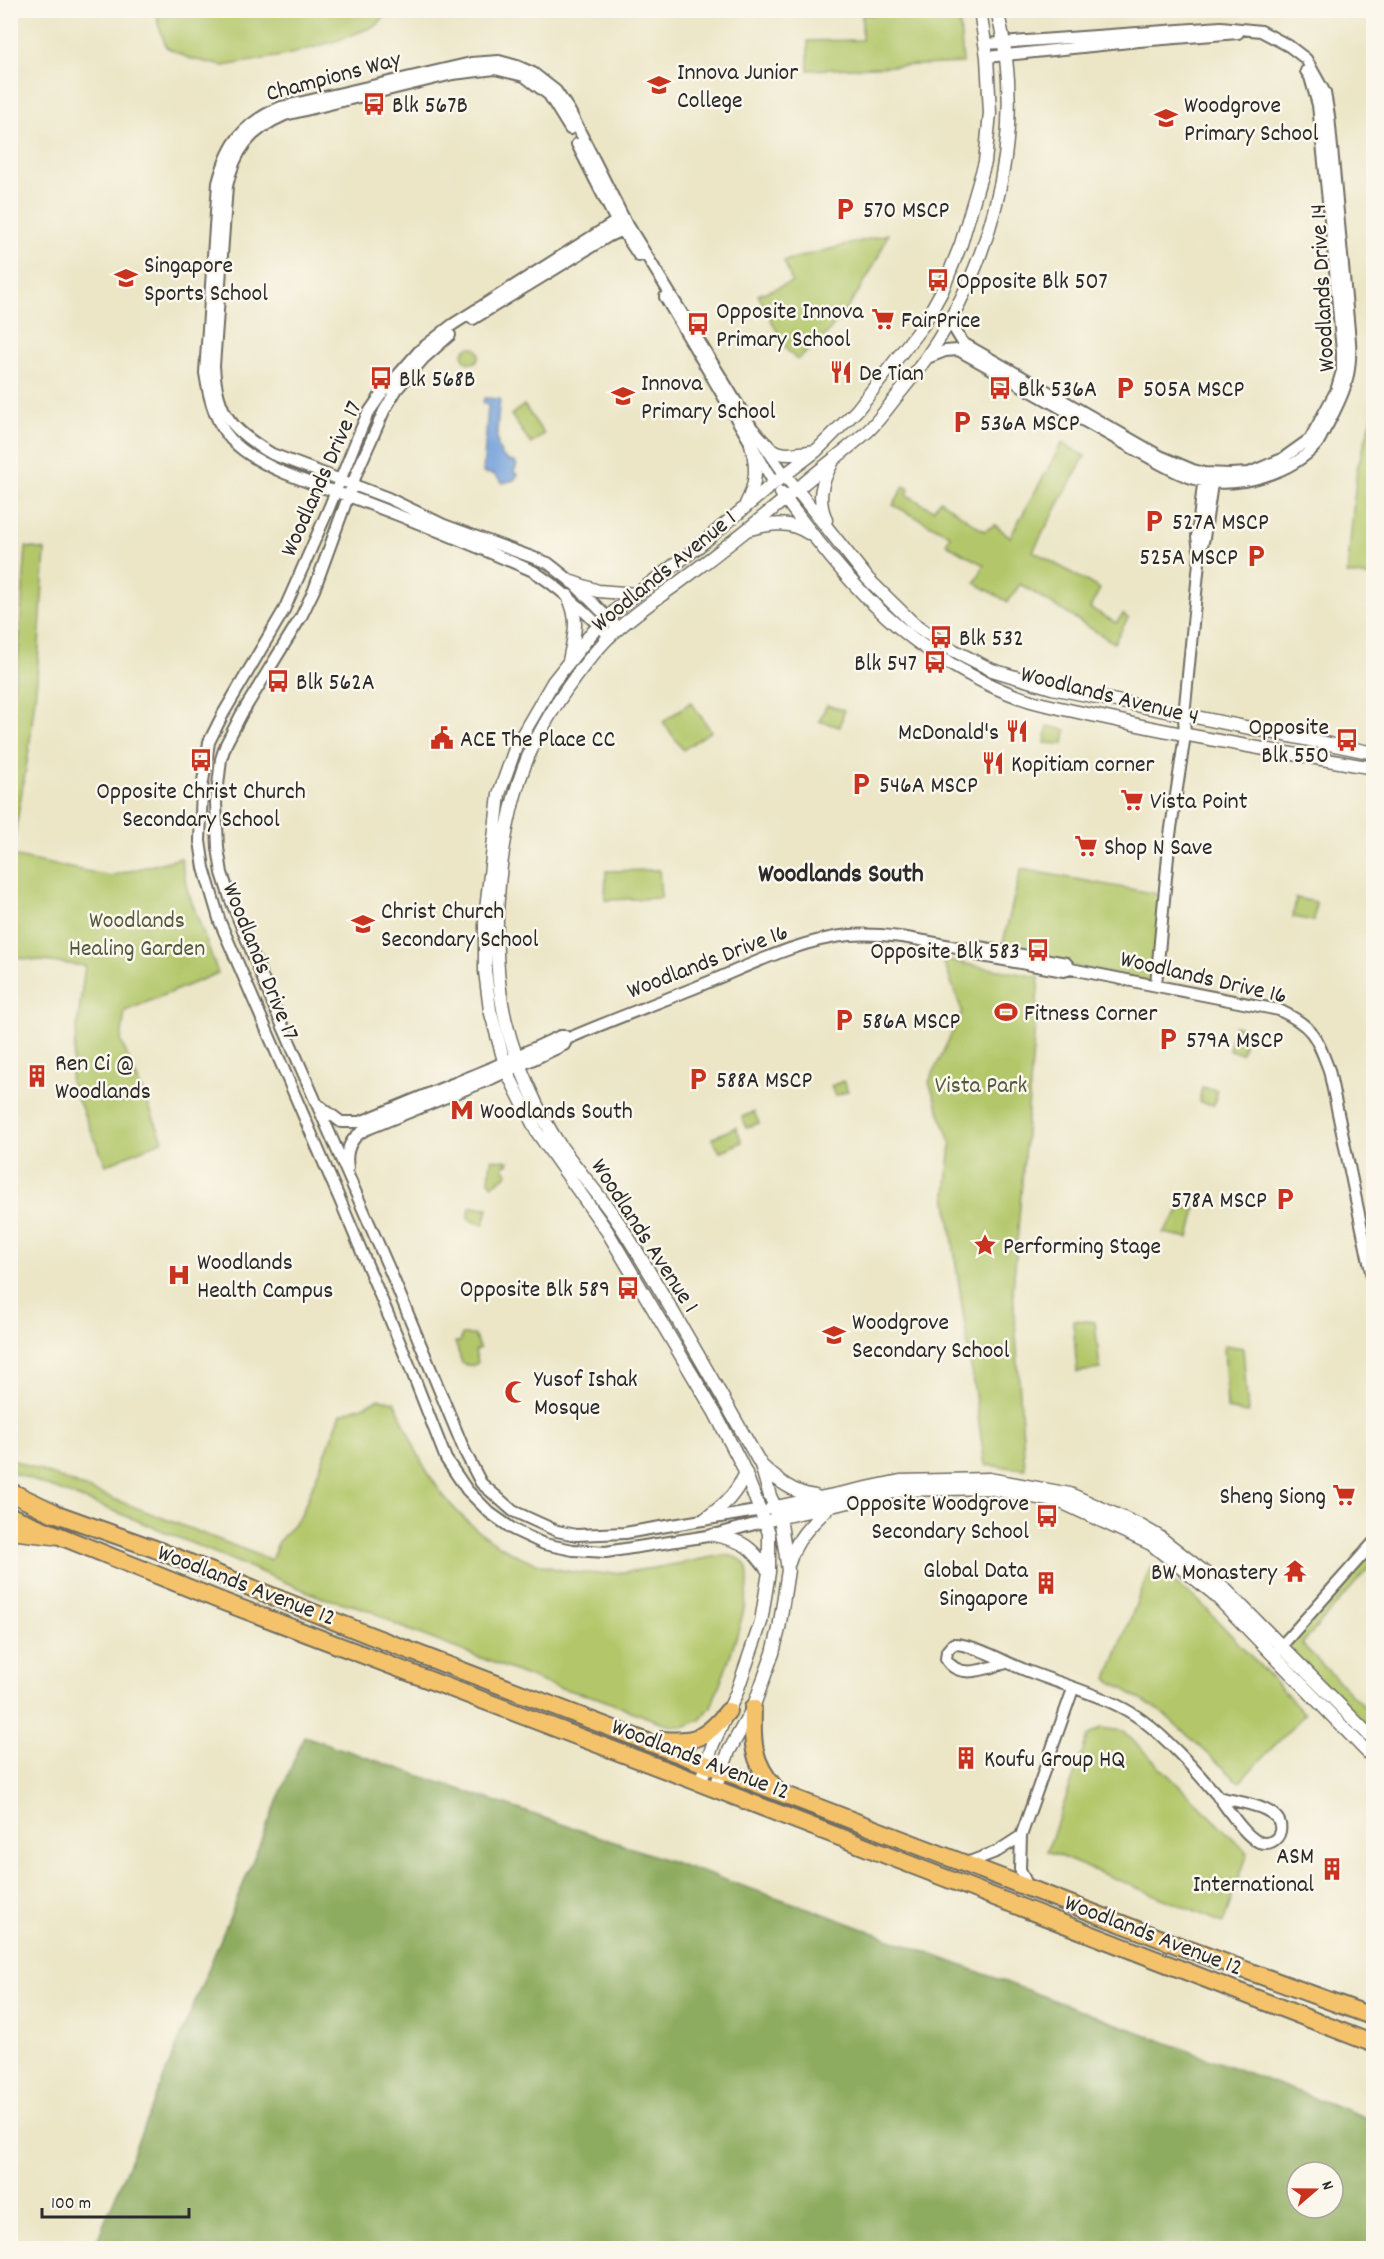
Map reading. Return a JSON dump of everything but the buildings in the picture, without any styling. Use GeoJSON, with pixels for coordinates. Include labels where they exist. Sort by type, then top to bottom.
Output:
{"type":"FeatureCollection","features":[{"type":"Feature","properties":{"kind":"highway"},"geometry":{"type":"LineString","coordinates":[[10,1492],[54,1513]]}},
{"type":"Feature","properties":{"kind":"highway"},"geometry":{"type":"LineString","coordinates":[[10,1530],[53,1535]]}},
{"type":"Feature","properties":{"kind":"main road","name":"Woodlands Avenue 12"},"geometry":{"type":"LineString","coordinates":[[10,1497],[155,1549],[369,1635],[776,1789],[1177,1945],[1374,2017]]}},
{"type":"Feature","properties":{"kind":"main road","name":"Woodlands Avenue 12"},"geometry":{"type":"LineString","coordinates":[[10,1516],[224,1602],[1374,2044]]}},
{"type":"Feature","properties":{"kind":"main road"},"geometry":{"type":"LineString","coordinates":[[753,1708],[752,1736],[755,1756],[765,1777],[776,1789]]}},
{"type":"Feature","properties":{"kind":"main road"},"geometry":{"type":"LineString","coordinates":[[644,1739],[683,1742],[699,1738],[713,1729],[728,1711]]}},
{"type":"Feature","properties":{"kind":"street","name":"Woodlands Avenue 1"},"geometry":{"type":"LineString","coordinates":[[707,1786],[728,1711],[760,1622],[769,1572],[769,1533],[746,1473],[715,1413],[607,1231],[537,1132],[505,1067],[490,1010],[485,970],[485,919],[499,794],[516,746],[553,682],[599,626],[816,451],[856,410],[923,325],[942,291],[961,244],[985,162],[990,113],[987,51],[980,10]]}},
{"type":"Feature","properties":{"kind":"street","name":"Woodlands Avenue 1"},"geometry":{"type":"LineString","coordinates":[[714,1766],[729,1751],[753,1708],[775,1645],[788,1570],[778,1512],[770,1496],[761,1465],[624,1230],[558,1142],[539,1108],[519,1060],[507,1025],[498,968],[497,918],[504,850],[517,790],[532,749],[572,681],[627,620],[720,550],[872,427],[927,358],[953,315],[980,254],[995,208],[1005,165],[1009,88],[1006,49],[997,10]]}},
{"type":"Feature","properties":{"kind":"street","name":"Woodlands Drive 14"},"geometry":{"type":"LineString","coordinates":[[927,358],[945,351],[958,350],[1157,462],[1188,477],[1208,478],[1249,472],[1295,452],[1310,439],[1332,401],[1342,370],[1318,105],[1310,77],[1299,60],[1271,40],[1242,33],[987,51]]}},
{"type":"Feature","properties":{"kind":"street","name":"Champions Way"},"geometry":{"type":"LineString","coordinates":[[614,633],[599,626],[568,596],[533,571],[335,492],[260,460],[237,446],[214,413],[208,396],[205,373],[218,183],[224,162],[235,141],[250,124],[281,107],[451,66],[499,61],[533,73],[556,91],[569,110],[622,224],[784,475]]}},
{"type":"Feature","properties":{"kind":"street","name":"Champions Way"},"geometry":{"type":"LineString","coordinates":[[614,633],[609,617],[548,563],[444,525],[388,498],[272,454],[242,435],[230,422],[220,404],[214,366],[227,186],[232,166],[240,150],[267,123],[285,116],[453,74],[495,69],[524,76],[549,95],[565,118],[652,277],[774,483]]}},
{"type":"Feature","properties":{"kind":"street","name":"Woodlands Drive 17"},"geometry":{"type":"LineString","coordinates":[[622,224],[487,302],[452,325],[420,350],[383,392],[367,415],[284,610],[209,742],[202,788],[200,841],[204,868],[219,922],[340,1200],[446,1460],[467,1490],[490,1513],[514,1530],[556,1548],[606,1552],[714,1535],[764,1515]]}},
{"type":"Feature","properties":{"kind":"street","name":"Woodlands Drive 17"},"geometry":{"type":"LineString","coordinates":[[622,224],[457,329],[424,358],[397,389],[384,411],[352,484],[314,590],[301,617],[241,715],[226,744],[221,759],[216,802],[218,848],[222,873],[230,898],[315,1101],[395,1282],[465,1452],[481,1483],[513,1511],[557,1531],[576,1535],[625,1533],[705,1519],[764,1515]]}},
{"type":"Feature","properties":{"kind":"street","name":"Woodlands Drive 14"},"geometry":{"type":"LineString","coordinates":[[953,315],[958,336],[963,343],[1160,456],[1208,478]]}},
{"type":"Feature","properties":{"kind":"street"},"geometry":{"type":"LineString","coordinates":[[754,431],[768,448],[778,453],[816,451]]}},
{"type":"Feature","properties":{"kind":"street"},"geometry":{"type":"LineString","coordinates":[[742,510],[753,490],[756,472],[756,461],[751,444]]}},
{"type":"Feature","properties":{"kind":"street"},"geometry":{"type":"LineString","coordinates":[[837,456],[820,490],[823,514],[837,540]]}},
{"type":"Feature","properties":{"kind":"street","name":"Woodlands Avenue 4"},"geometry":{"type":"LineString","coordinates":[[784,475],[868,579],[914,624],[949,648],[992,670],[1052,688],[1374,753]]}},
{"type":"Feature","properties":{"kind":"street"},"geometry":{"type":"LineString","coordinates":[[1156,984],[1169,846],[1185,735],[1184,716],[1200,552],[1197,537],[1208,478]]}},
{"type":"Feature","properties":{"kind":"street","name":"Woodlands Avenue 4"},"geometry":{"type":"LineString","coordinates":[[774,483],[863,593],[887,616],[940,658],[961,669],[1029,700],[1185,735],[1374,768]]}},
{"type":"Feature","properties":{"kind":"street"},"geometry":{"type":"LineString","coordinates":[[744,531],[760,526],[783,524],[796,526],[818,540]]}},
{"type":"Feature","properties":{"kind":"street"},"geometry":{"type":"LineString","coordinates":[[699,546],[712,545],[720,550]]}},
{"type":"Feature","properties":{"kind":"street"},"geometry":{"type":"LineString","coordinates":[[572,582],[598,591],[636,594]]}},
{"type":"Feature","properties":{"kind":"street"},"geometry":{"type":"LineString","coordinates":[[568,596],[575,612],[576,624],[568,662]]}},
{"type":"Feature","properties":{"kind":"street","name":"Woodlands Drive 16"},"geometry":{"type":"LineString","coordinates":[[350,1181],[346,1158],[350,1144],[358,1134],[519,1060],[564,1045],[567,1039],[765,958],[816,941],[851,935],[903,937],[973,950],[979,947],[1066,963],[1071,969],[1279,1010],[1300,1020],[1318,1042],[1329,1070],[1368,1234],[1374,1286]]}},
{"type":"Feature","properties":{"kind":"street","name":"Woodlands Drive 16"},"geometry":{"type":"LineString","coordinates":[[315,1101],[341,1122],[360,1122],[505,1067]]}},
{"type":"Feature","properties":{"kind":"street"},"geometry":{"type":"LineString","coordinates":[[677,1321],[685,1348],[683,1360]]}},
{"type":"Feature","properties":{"kind":"street"},"geometry":{"type":"LineString","coordinates":[[761,1465],[795,1491],[828,1502]]}},
{"type":"Feature","properties":{"kind":"street"},"geometry":{"type":"LineString","coordinates":[[705,1519],[736,1493],[746,1473]]}},
{"type":"Feature","properties":{"kind":"street"},"geometry":{"type":"LineString","coordinates":[[764,1515],[828,1502],[900,1481],[989,1479],[1070,1494],[1158,1536],[1221,1586],[1374,1759]]}},
{"type":"Feature","properties":{"kind":"street"},"geometry":{"type":"LineString","coordinates":[[788,1570],[793,1550],[802,1533],[828,1502]]}},
{"type":"Feature","properties":{"kind":"street"},"geometry":{"type":"LineString","coordinates":[[714,1535],[748,1545],[756,1552],[769,1572]]}},
{"type":"Feature","properties":{"kind":"street"},"geometry":{"type":"LineString","coordinates":[[1277,1650],[1374,1542]]}},
{"type":"Feature","properties":{"kind":"street"},"geometry":{"type":"LineString","coordinates":[[1006,1663],[970,1672],[957,1670],[950,1666],[946,1659],[947,1651],[953,1644],[964,1644],[1006,1663],[1120,1707],[1143,1720],[1162,1737],[1255,1840],[1267,1843],[1279,1835],[1281,1825],[1277,1817],[1265,1808],[1218,1797]]}},
{"type":"Feature","properties":{"kind":"street"},"geometry":{"type":"LineString","coordinates":[[1277,1650],[1374,1740]]}},
{"type":"Feature","properties":{"kind":"street"},"geometry":{"type":"LineString","coordinates":[[1029,1887],[1020,1869],[1021,1836],[1073,1689]]}},
{"type":"Feature","properties":{"kind":"street"},"geometry":{"type":"LineString","coordinates":[[967,1863],[984,1858],[1021,1836]]}},
{"type":"Feature","properties":{"kind":"green space"},"geometry":{"type":"Polygon","coordinates":[[[157,10],[389,11],[377,25],[339,40],[287,55],[223,66],[188,58],[166,47],[158,23],[157,10]]]}},
{"type":"Feature","properties":{"kind":"green space"},"geometry":{"type":"Polygon","coordinates":[[[959,11],[963,63],[808,70],[808,41],[862,40],[862,15],[959,11]]]}},
{"type":"Feature","properties":{"kind":"green space"},"geometry":{"type":"Polygon","coordinates":[[[888,234],[868,275],[842,315],[823,338],[797,360],[787,350],[758,295],[792,282],[784,261],[888,234]]]}},
{"type":"Feature","properties":{"kind":"green space"},"geometry":{"type":"Polygon","coordinates":[[[471,347],[479,355],[471,363],[463,355],[471,347]]]}},
{"type":"Feature","properties":{"kind":"green space"},"geometry":{"type":"Polygon","coordinates":[[[524,405],[544,434],[531,444],[511,415],[524,405]]]}},
{"type":"Feature","properties":{"kind":"green space"},"geometry":{"type":"Polygon","coordinates":[[[1373,415],[1373,577],[1347,574],[1357,469],[1373,415]]]}},
{"type":"Feature","properties":{"kind":"green space"},"geometry":{"type":"Polygon","coordinates":[[[1062,443],[1085,456],[1033,551],[1100,589],[1090,608],[1116,623],[1123,614],[1128,618],[1114,643],[1020,584],[1008,602],[975,583],[984,565],[946,544],[950,535],[893,505],[904,486],[909,489],[907,495],[933,510],[940,500],[984,531],[995,525],[1010,537],[1062,443]]]}},
{"type":"Feature","properties":{"kind":"green space","name":"Woodlands Healing Garden"},"geometry":{"type":"Polygon","coordinates":[[[26,547],[45,550],[37,679],[29,750],[11,856],[110,876],[181,858],[187,889],[218,973],[125,1011],[121,1041],[163,1140],[106,1165],[70,1082],[85,966],[11,957],[10,712],[18,657],[26,547]]]}},
{"type":"Feature","properties":{"kind":"green space"},"geometry":{"type":"Polygon","coordinates":[[[691,702],[711,731],[683,750],[663,722],[691,702]]]}},
{"type":"Feature","properties":{"kind":"green space"},"geometry":{"type":"Polygon","coordinates":[[[827,705],[844,710],[840,727],[819,721],[827,705]]]}},
{"type":"Feature","properties":{"kind":"green space"},"geometry":{"type":"Polygon","coordinates":[[[1048,726],[1066,730],[1064,744],[1045,743],[1048,726]]]}},
{"type":"Feature","properties":{"kind":"green space"},"geometry":{"type":"Polygon","coordinates":[[[1021,869],[1163,895],[1155,983],[1001,951],[1021,869]]]}},
{"type":"Feature","properties":{"kind":"green space"},"geometry":{"type":"Polygon","coordinates":[[[659,870],[661,898],[605,900],[606,871],[659,870]]]}},
{"type":"Feature","properties":{"kind":"green space"},"geometry":{"type":"Polygon","coordinates":[[[1296,898],[1316,902],[1314,921],[1293,917],[1296,898]]]}},
{"type":"Feature","properties":{"kind":"green space","name":"Vista Park"},"geometry":{"type":"Polygon","coordinates":[[[943,960],[1039,977],[1013,1290],[1025,1469],[985,1465],[946,1194],[951,1144],[929,1082],[962,1011],[943,960]]]}},
{"type":"Feature","properties":{"kind":"green space"},"geometry":{"type":"Polygon","coordinates":[[[1234,1026],[1247,1029],[1242,1053],[1229,1050],[1234,1026]]]}},
{"type":"Feature","properties":{"kind":"green space"},"geometry":{"type":"Polygon","coordinates":[[[843,1081],[848,1091],[835,1096],[831,1086],[843,1081]]]}},
{"type":"Feature","properties":{"kind":"green space"},"geometry":{"type":"Polygon","coordinates":[[[1202,1087],[1217,1090],[1214,1105],[1199,1102],[1202,1087]]]}},
{"type":"Feature","properties":{"kind":"green space"},"geometry":{"type":"Polygon","coordinates":[[[754,1112],[759,1123],[746,1128],[742,1117],[754,1112]]]}},
{"type":"Feature","properties":{"kind":"green space"},"geometry":{"type":"Polygon","coordinates":[[[736,1127],[742,1142],[720,1152],[712,1138],[736,1127]]]}},
{"type":"Feature","properties":{"kind":"green space"},"geometry":{"type":"Polygon","coordinates":[[[493,1159],[509,1161],[503,1168],[508,1173],[507,1175],[493,1185],[489,1181],[493,1159]]]}},
{"type":"Feature","properties":{"kind":"green space"},"geometry":{"type":"Polygon","coordinates":[[[470,1207],[488,1208],[484,1225],[470,1220],[468,1217],[470,1207]]]}},
{"type":"Feature","properties":{"kind":"green space"},"geometry":{"type":"Polygon","coordinates":[[[1182,1207],[1196,1209],[1189,1238],[1163,1233],[1182,1207]]]}},
{"type":"Feature","properties":{"kind":"green space"},"geometry":{"type":"Polygon","coordinates":[[[1073,1320],[1095,1322],[1100,1369],[1077,1372],[1073,1320]]]}},
{"type":"Feature","properties":{"kind":"green space"},"geometry":{"type":"Polygon","coordinates":[[[462,1335],[474,1335],[480,1348],[475,1351],[478,1362],[475,1365],[462,1363],[455,1342],[460,1342],[462,1335]]]}},
{"type":"Feature","properties":{"kind":"green space"},"geometry":{"type":"Polygon","coordinates":[[[1224,1345],[1243,1348],[1248,1413],[1227,1409],[1224,1345]]]}},
{"type":"Feature","properties":{"kind":"green space"},"geometry":{"type":"Polygon","coordinates":[[[380,1399],[395,1402],[415,1449],[446,1498],[485,1536],[507,1550],[557,1569],[584,1573],[639,1570],[724,1555],[736,1557],[745,1564],[748,1576],[747,1593],[737,1635],[711,1707],[700,1720],[683,1727],[667,1725],[598,1698],[553,1686],[396,1625],[370,1611],[323,1598],[119,1513],[11,1472],[11,1459],[271,1560],[279,1541],[301,1515],[341,1414],[380,1399]]]}},
{"type":"Feature","properties":{"kind":"green space"},"geometry":{"type":"Polygon","coordinates":[[[1373,1543],[1373,1563],[1302,1644],[1373,1716],[1373,1739],[1283,1646],[1373,1543]]]}},
{"type":"Feature","properties":{"kind":"green space"},"geometry":{"type":"Polygon","coordinates":[[[1151,1566],[1200,1602],[1305,1714],[1239,1782],[1163,1713],[1107,1679],[1151,1566]]]}},
{"type":"Feature","properties":{"kind":"green space"},"geometry":{"type":"Polygon","coordinates":[[[1101,1728],[1123,1731],[1248,1853],[1223,1923],[1047,1851],[1088,1736],[1101,1728]]]}},
{"type":"Feature","properties":{"kind":"green space"},"geometry":{"type":"Polygon","coordinates":[[[304,1736],[816,1911],[1373,2120],[1373,2248],[94,2248],[304,1736]]]}},
{"type":"Feature","properties":{"kind":"water"},"geometry":{"type":"Polygon","coordinates":[[[484,398],[500,399],[497,427],[498,446],[501,454],[517,465],[514,472],[518,475],[514,480],[503,483],[493,474],[483,473],[488,405],[483,404],[484,398]]]}},
{"type":"Feature","properties":{"kind":"place","name":"Innova Junior College"},"geometry":{"type":"Point","coordinates":[659,85]}},
{"type":"Feature","properties":{"kind":"place","name":"Blk 567B"},"geometry":{"type":"Point","coordinates":[374,104]}},
{"type":"Feature","properties":{"kind":"place","name":"Woodgrove Primary School"},"geometry":{"type":"Point","coordinates":[1166,118]}},
{"type":"Feature","properties":{"kind":"place","name":"570 MSCP"},"geometry":{"type":"Point","coordinates":[845,209]}},
{"type":"Feature","properties":{"kind":"place","name":"Singapore Sports School"},"geometry":{"type":"Point","coordinates":[126,278]}},
{"type":"Feature","properties":{"kind":"place","name":"Opposite Blk 507"},"geometry":{"type":"Point","coordinates":[938,280]}},
{"type":"Feature","properties":{"kind":"place","name":"FairPrice"},"geometry":{"type":"Point","coordinates":[883,319]}},
{"type":"Feature","properties":{"kind":"place","name":"Opposite Innova Primary School"},"geometry":{"type":"Point","coordinates":[698,324]}},
{"type":"Feature","properties":{"kind":"place","name":"De Tian"},"geometry":{"type":"Point","coordinates":[841,372]}},
{"type":"Feature","properties":{"kind":"place","name":"Blk 568B"},"geometry":{"type":"Point","coordinates":[381,378]}},
{"type":"Feature","properties":{"kind":"place","name":"Blk 536A"},"geometry":{"type":"Point","coordinates":[1000,388]}},
{"type":"Feature","properties":{"kind":"place","name":"505A MSCP"},"geometry":{"type":"Point","coordinates":[1125,388]}},
{"type":"Feature","properties":{"kind":"place","name":"Innova Primary School"},"geometry":{"type":"Point","coordinates":[623,396]}},
{"type":"Feature","properties":{"kind":"place","name":"536A MSCP"},"geometry":{"type":"Point","coordinates":[962,422]}},
{"type":"Feature","properties":{"kind":"place","name":"527A MSCP"},"geometry":{"type":"Point","coordinates":[1154,521]}},
{"type":"Feature","properties":{"kind":"place","name":"525A MSCP"},"geometry":{"type":"Point","coordinates":[1256,556]}},
{"type":"Feature","properties":{"kind":"place","name":"Blk 532"},"geometry":{"type":"Point","coordinates":[941,637]}},
{"type":"Feature","properties":{"kind":"place","name":"Blk 547"},"geometry":{"type":"Point","coordinates":[935,662]}},
{"type":"Feature","properties":{"kind":"place","name":"Blk 562A"},"geometry":{"type":"Point","coordinates":[278,681]}},
{"type":"Feature","properties":{"kind":"place","name":"McDonald's"},"geometry":{"type":"Point","coordinates":[1017,731]}},
{"type":"Feature","properties":{"kind":"place","name":"ACE The Place CC"},"geometry":{"type":"Point","coordinates":[442,738]}},
{"type":"Feature","properties":{"kind":"place","name":"Opposite Blk 550"},"geometry":{"type":"Point","coordinates":[1347,740]}},
{"type":"Feature","properties":{"kind":"place","name":"Opposite Christ Church Secondary School"},"geometry":{"type":"Point","coordinates":[201,760]}},
{"type":"Feature","properties":{"kind":"place","name":"Kopitiam corner"},"geometry":{"type":"Point","coordinates":[993,763]}},
{"type":"Feature","properties":{"kind":"place","name":"546A MSCP"},"geometry":{"type":"Point","coordinates":[861,784]}},
{"type":"Feature","properties":{"kind":"place","name":"Vista Point"},"geometry":{"type":"Point","coordinates":[1132,800]}},
{"type":"Feature","properties":{"kind":"place","name":"Shop N Save"},"geometry":{"type":"Point","coordinates":[1086,846]}},
{"type":"Feature","properties":{"kind":"place","name":"Christ Church Secondary School"},"geometry":{"type":"Point","coordinates":[363,924]}},
{"type":"Feature","properties":{"kind":"place","name":"Opposite Blk 583"},"geometry":{"type":"Point","coordinates":[1038,950]}},
{"type":"Feature","properties":{"kind":"place","name":"Fitness Corner"},"geometry":{"type":"Point","coordinates":[1006,1012]}},
{"type":"Feature","properties":{"kind":"place","name":"586A MSCP"},"geometry":{"type":"Point","coordinates":[844,1020]}},
{"type":"Feature","properties":{"kind":"place","name":"579A MSCP"},"geometry":{"type":"Point","coordinates":[1168,1039]}},
{"type":"Feature","properties":{"kind":"place","name":"Ren Ci @ Woodlands"},"geometry":{"type":"Point","coordinates":[37,1076]}},
{"type":"Feature","properties":{"kind":"place","name":"588A MSCP"},"geometry":{"type":"Point","coordinates":[698,1079]}},
{"type":"Feature","properties":{"kind":"place","name":"Woodlands South"},"geometry":{"type":"Point","coordinates":[462,1110]}},
{"type":"Feature","properties":{"kind":"place","name":"578A MSCP"},"geometry":{"type":"Point","coordinates":[1285,1199]}},
{"type":"Feature","properties":{"kind":"place","name":"Performing Stage"},"geometry":{"type":"Point","coordinates":[985,1245]}},
{"type":"Feature","properties":{"kind":"place","name":"Woodlands Health Campus"},"geometry":{"type":"Point","coordinates":[179,1275]}},
{"type":"Feature","properties":{"kind":"place","name":"Opposite Blk 589"},"geometry":{"type":"Point","coordinates":[628,1288]}},
{"type":"Feature","properties":{"kind":"place","name":"Woodgrove Secondary School"},"geometry":{"type":"Point","coordinates":[834,1335]}},
{"type":"Feature","properties":{"kind":"place","name":"Yusof Ishak Mosque"},"geometry":{"type":"Point","coordinates":[516,1392]}},
{"type":"Feature","properties":{"kind":"place","name":"Sheng Siong"},"geometry":{"type":"Point","coordinates":[1344,1495]}},
{"type":"Feature","properties":{"kind":"place","name":"Opposite Woodgrove Secondary School"},"geometry":{"type":"Point","coordinates":[1047,1516]}},
{"type":"Feature","properties":{"kind":"place","name":"BW Monastery"},"geometry":{"type":"Point","coordinates":[1295,1571]}},
{"type":"Feature","properties":{"kind":"place","name":"Global Data Singapore"},"geometry":{"type":"Point","coordinates":[1046,1583]}},
{"type":"Feature","properties":{"kind":"place","name":"Koufu Group HQ"},"geometry":{"type":"Point","coordinates":[966,1758]}},
{"type":"Feature","properties":{"kind":"place","name":"ASM International"},"geometry":{"type":"Point","coordinates":[1332,1869]}},
{"type":"Feature","properties":{"kind":"district","name":"Woodlands South"},"geometry":{"type":"Point","coordinates":[841,872]}}]}
